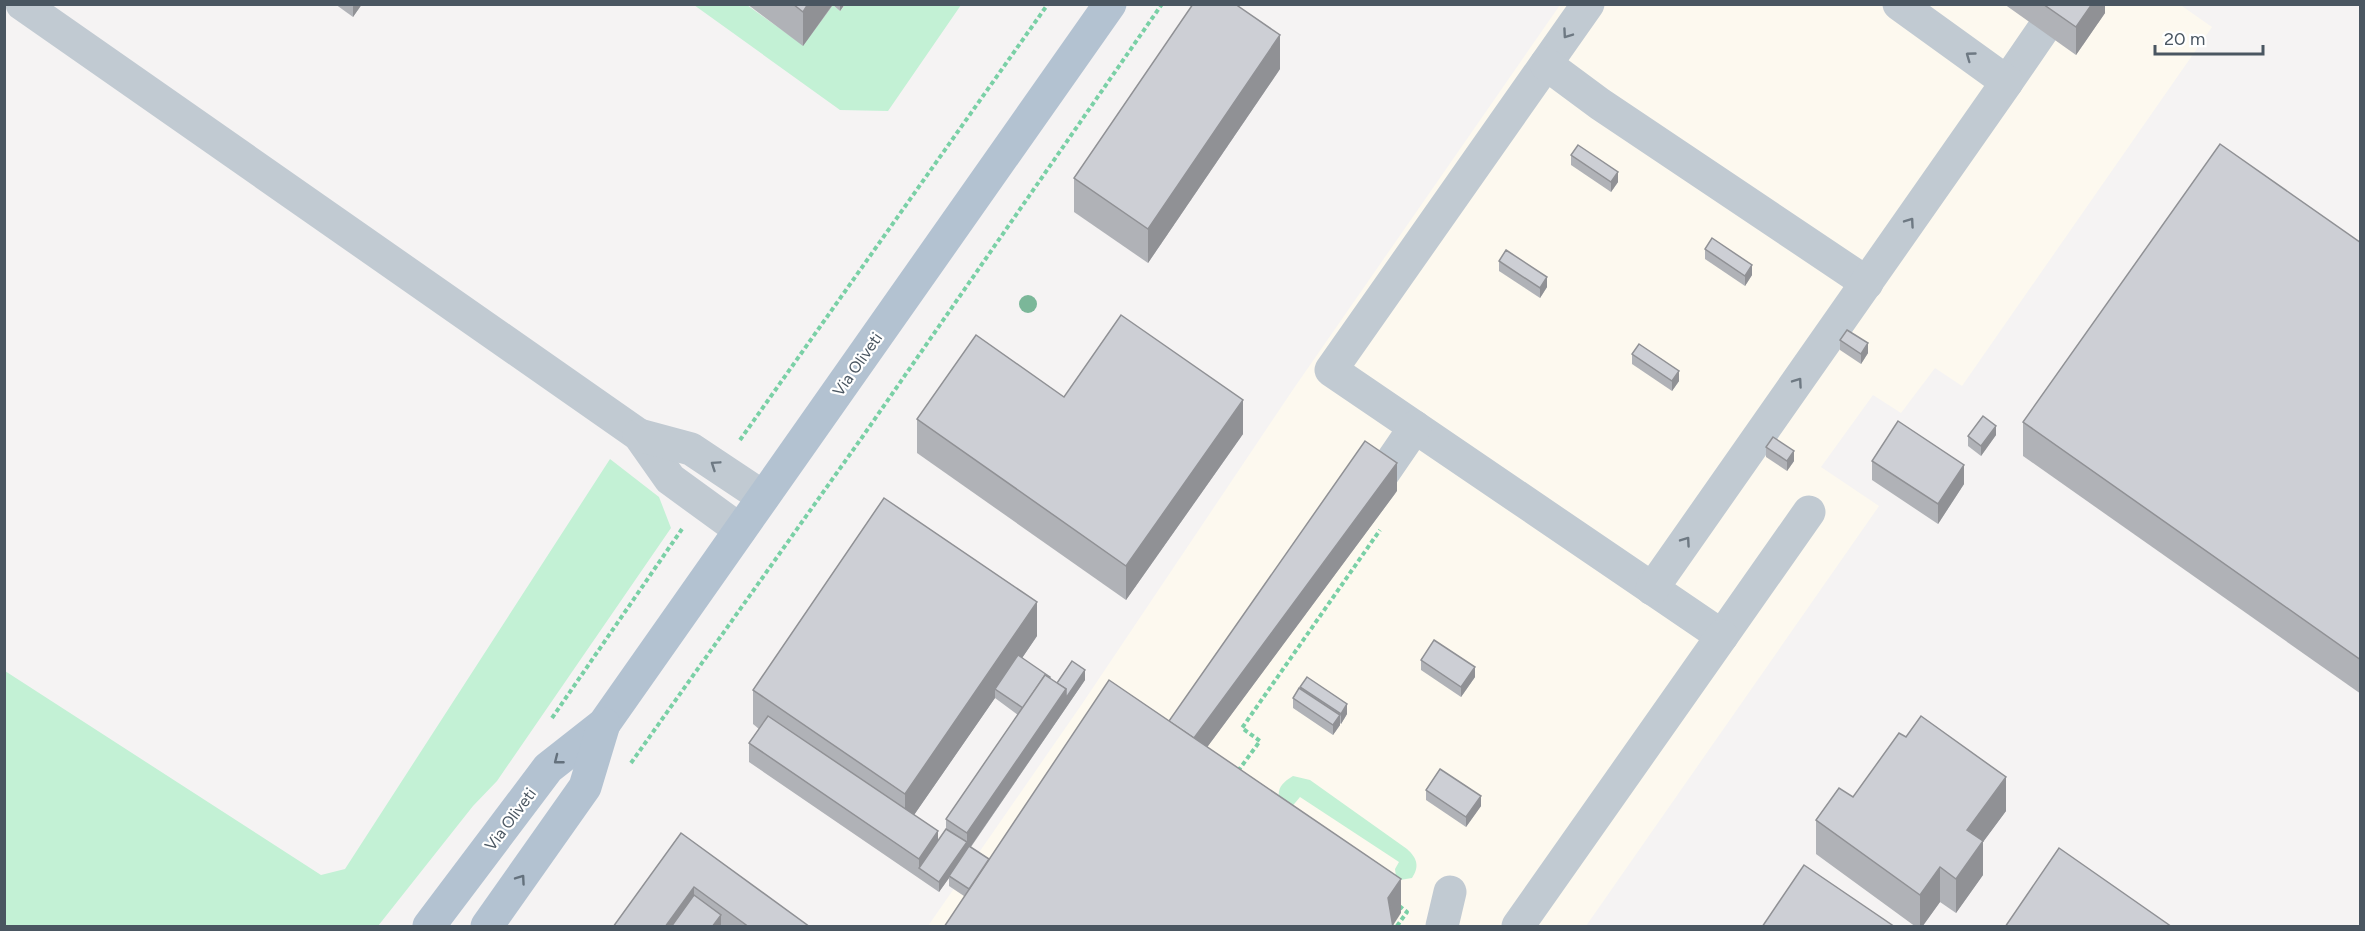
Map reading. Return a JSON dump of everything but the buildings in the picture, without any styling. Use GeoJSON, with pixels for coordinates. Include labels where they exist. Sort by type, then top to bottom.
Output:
{"type":"FeatureCollection","features":[{"type":"Feature","properties":{"kind":"main road","name":"Via Oliveti"},"geometry":{"type":"LineString","coordinates":[[429,927],[548,768],[604,724],[1110,4]]}},
{"type":"Feature","properties":{"kind":"main road","name":"Via Oliveti"},"geometry":{"type":"LineString","coordinates":[[487,927],[585,787],[604,724]]}},
{"type":"Feature","properties":{"kind":"lane"},"geometry":{"type":"LineString","coordinates":[[22,4],[639,435],[691,449],[764,497]]}},
{"type":"Feature","properties":{"kind":"lane"},"geometry":{"type":"LineString","coordinates":[[1588,4],[1331,370],[1722,636]]}},
{"type":"Feature","properties":{"kind":"lane"},"geometry":{"type":"LineString","coordinates":[[1899,4],[2007,82]]}},
{"type":"Feature","properties":{"kind":"lane"},"geometry":{"type":"LineString","coordinates":[[1652,589],[2042,31]]}},
{"type":"Feature","properties":{"kind":"lane"},"geometry":{"type":"LineString","coordinates":[[1546,64],[1600,104],[1867,283]]}},
{"type":"Feature","properties":{"kind":"lane"},"geometry":{"type":"LineString","coordinates":[[1348,524],[1415,427]]}},
{"type":"Feature","properties":{"kind":"lane"},"geometry":{"type":"LineString","coordinates":[[639,435],[670,479],[740,530]]}},
{"type":"Feature","properties":{"kind":"lane"},"geometry":{"type":"LineString","coordinates":[[1518,927],[1809,512]]}},
{"type":"Feature","properties":{"kind":"lane"},"geometry":{"type":"LineString","coordinates":[[1442,927],[1450,892]]}},
{"type":"Feature","properties":{"kind":"path"},"geometry":{"type":"LineString","coordinates":[[625,771],[870,426],[1162,4]]}},
{"type":"Feature","properties":{"kind":"path"},"geometry":{"type":"LineString","coordinates":[[1233,778],[1260,741],[1242,728],[1382,526]]}},
{"type":"Feature","properties":{"kind":"path"},"geometry":{"type":"LineString","coordinates":[[1388,899],[1407,912],[1397,927]]}},
{"type":"Feature","properties":{"kind":"shaded area"},"geometry":{"type":"Polygon","coordinates":[[[2179,4],[2212,27],[1962,386],[1935,368],[1901,413],[1873,395],[1821,467],[1879,506],[1586,926],[928,926],[1082,704],[1292,391],[1560,5],[2179,4]]]}},
{"type":"Feature","properties":{"kind":"green space"},"geometry":{"type":"Polygon","coordinates":[[[694,5],[747,5],[803,45],[833,5],[840,11],[845,5],[961,5],[888,111],[840,110],[694,5]]]}},
{"type":"Feature","properties":{"kind":"green space"},"geometry":{"type":"Polygon","coordinates":[[[610,459],[659,497],[671,528],[497,781],[473,806],[378,926],[5,926],[5,671],[321,875],[345,869],[610,459]]]}},
{"type":"Feature","properties":{"kind":"green space"},"geometry":{"type":"Polygon","coordinates":[[[1293,776],[1310,780],[1407,849],[1416,862],[1416,870],[1412,878],[1400,880],[1396,877],[1395,869],[1399,862],[1300,797],[1285,815],[1279,793],[1282,784],[1293,776]]]}}]}
